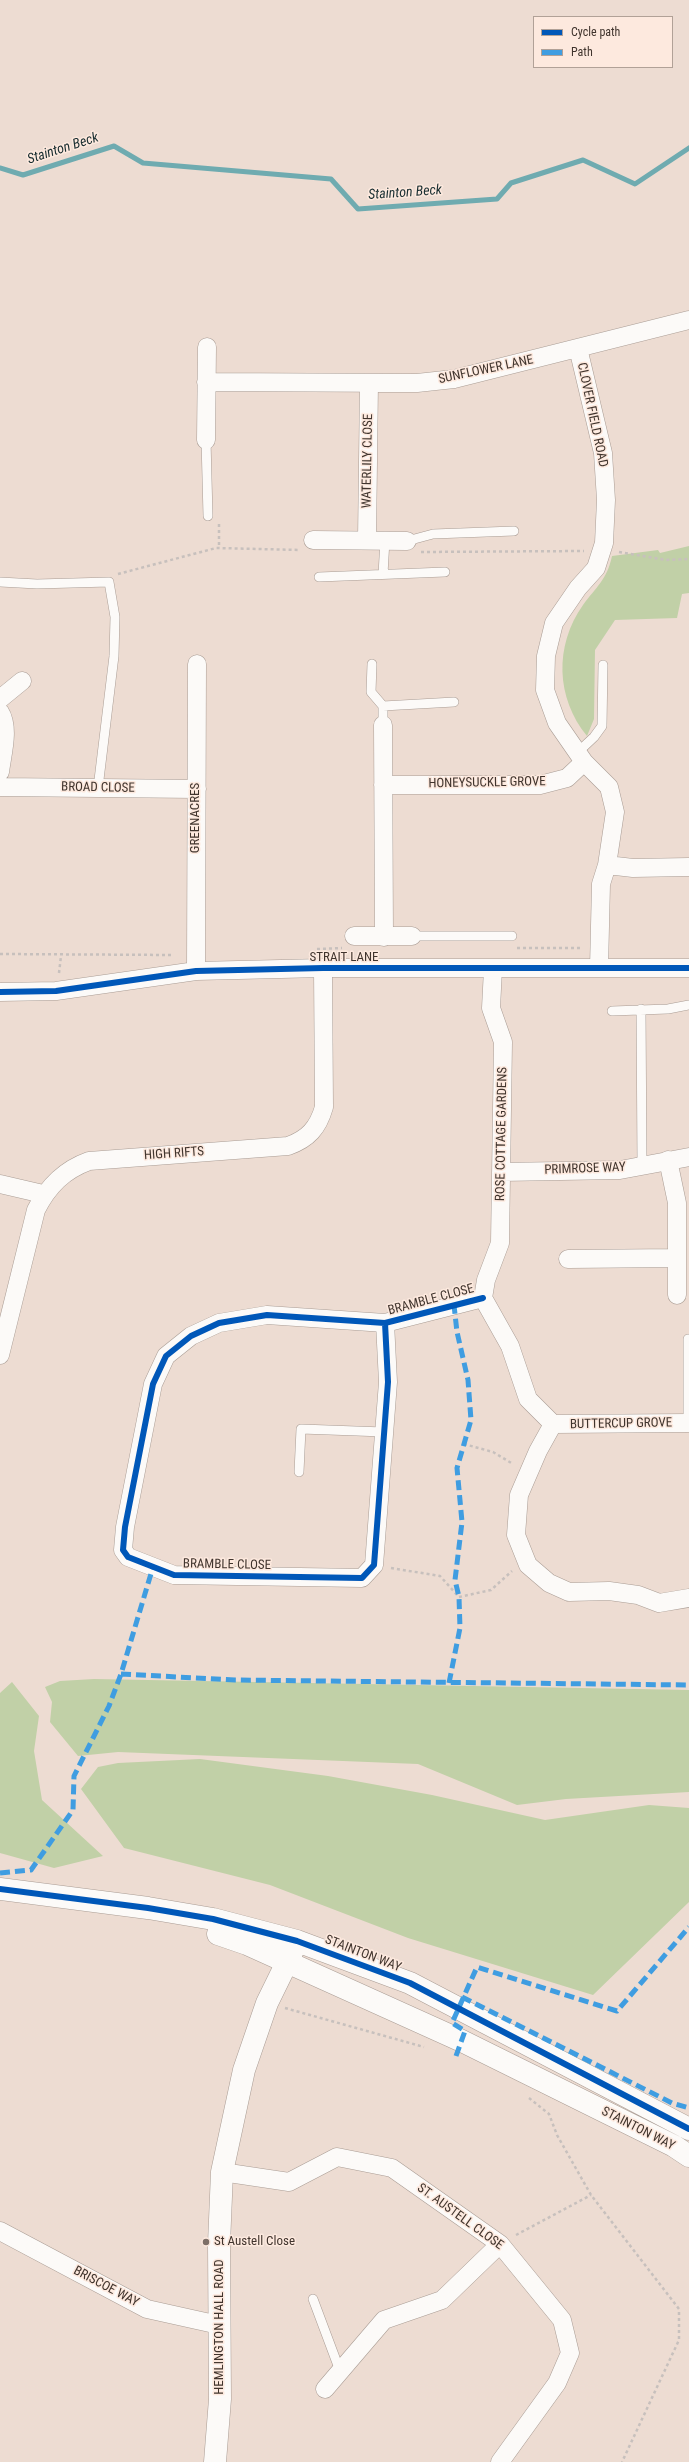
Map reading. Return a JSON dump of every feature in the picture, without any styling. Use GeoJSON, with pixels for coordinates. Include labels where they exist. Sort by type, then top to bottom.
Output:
{"type":"FeatureCollection","features":[{"type":"Feature","properties":{"kind":"street","name":"SUNFLOWER LANE"},"geometry":{"type":"LineString","coordinates":[[206,382],[417,383],[454,379],[689,320]]}},
{"type":"Feature","properties":{"kind":"street"},"geometry":{"type":"LineString","coordinates":[[206,440],[207,347]]}},
{"type":"Feature","properties":{"kind":"street","name":"CLOVER FIELD ROAD"},"geometry":{"type":"LineString","coordinates":[[578,348],[603,453],[606,500],[601,551],[596,568],[578,588],[554,623],[546,656],[545,690],[557,723],[581,757],[609,787],[615,812],[608,865],[601,884],[599,968]]}},
{"type":"Feature","properties":{"kind":"street","name":"WATERLILY CLOSE"},"geometry":{"type":"LineString","coordinates":[[369,383],[376,540]]}},
{"type":"Feature","properties":{"kind":"street"},"geometry":{"type":"LineString","coordinates":[[313,540],[407,541]]}},
{"type":"Feature","properties":{"kind":"street","name":"GREENACRES"},"geometry":{"type":"LineString","coordinates":[[196,963],[197,664]]}},
{"type":"Feature","properties":{"kind":"street"},"geometry":{"type":"LineString","coordinates":[[0,699],[22,681]]}},
{"type":"Feature","properties":{"kind":"street"},"geometry":{"type":"LineString","coordinates":[[0,712],[2,716],[4,739],[0,772]]}},
{"type":"Feature","properties":{"kind":"street"},"geometry":{"type":"LineString","coordinates":[[383,725],[384,937]]}},
{"type":"Feature","properties":{"kind":"street","name":"HONEYSUCKLE GROVE"},"geometry":{"type":"LineString","coordinates":[[383,785],[540,785],[567,778],[581,757]]}},
{"type":"Feature","properties":{"kind":"street","name":"BROAD CLOSE"},"geometry":{"type":"LineString","coordinates":[[0,787],[197,789]]}},
{"type":"Feature","properties":{"kind":"street"},"geometry":{"type":"LineString","coordinates":[[608,865],[633,868],[689,867]]}},
{"type":"Feature","properties":{"kind":"street"},"geometry":{"type":"LineString","coordinates":[[354,936],[412,936]]}},
{"type":"Feature","properties":{"kind":"street","name":"STRAIT LANE"},"geometry":{"type":"LineString","coordinates":[[0,992],[56,991],[196,963],[323,968],[689,968]]}},
{"type":"Feature","properties":{"kind":"street","name":"HIGH RIFTS"},"geometry":{"type":"LineString","coordinates":[[0,1353],[36,1210],[43,1194],[68,1171],[89,1161],[288,1146],[306,1137],[320,1120],[324,1107],[323,968]]}},
{"type":"Feature","properties":{"kind":"street","name":"ROSE COTTAGE GARDENS"},"geometry":{"type":"LineString","coordinates":[[483,1298],[486,1280],[500,1243],[503,1042],[491,1008],[493,969]]}},
{"type":"Feature","properties":{"kind":"street","name":"PRIMROSE WAY"},"geometry":{"type":"LineString","coordinates":[[501,1172],[620,1170],[689,1157]]}},
{"type":"Feature","properties":{"kind":"street"},"geometry":{"type":"LineString","coordinates":[[668,1160],[677,1203],[677,1295]]}},
{"type":"Feature","properties":{"kind":"street"},"geometry":{"type":"LineString","coordinates":[[0,1184],[43,1194]]}},
{"type":"Feature","properties":{"kind":"street"},"geometry":{"type":"LineString","coordinates":[[568,1259],[677,1258]]}},
{"type":"Feature","properties":{"kind":"street","name":"BRAMBLE CLOSE"},"geometry":{"type":"LineString","coordinates":[[385,1323],[388,1382],[374,1565],[362,1578],[174,1575],[128,1557],[123,1550],[125,1527],[153,1384],[166,1356],[191,1336],[219,1323],[267,1315],[385,1323],[483,1298]]}},
{"type":"Feature","properties":{"kind":"street","name":"BUTTERCUP GROVE"},"geometry":{"type":"LineString","coordinates":[[483,1298],[510,1346],[528,1399],[553,1424],[688,1423]]}},
{"type":"Feature","properties":{"kind":"street","name":"BUTTERCUP GROVE"},"geometry":{"type":"LineString","coordinates":[[553,1424],[528,1473],[519,1495],[516,1535],[528,1565],[549,1583],[569,1592],[609,1591],[638,1595],[659,1603],[689,1598]]}},
{"type":"Feature","properties":{"kind":"street","name":"STAINTON WAY"},"geometry":{"type":"LineString","coordinates":[[0,1889],[148,1908],[213,1919],[297,1941],[410,1984],[689,2130]]}},
{"type":"Feature","properties":{"kind":"street","name":"STAINTON WAY"},"geometry":{"type":"LineString","coordinates":[[148,1908],[247,1944],[462,2041],[674,2146],[689,2156]]}},
{"type":"Feature","properties":{"kind":"street","name":"HEMLINGTON HALL ROAD"},"geometry":{"type":"LineString","coordinates":[[215,2462],[220,2399],[219,2324],[222,2172],[244,2070],[267,2003],[297,1941]]}},
{"type":"Feature","properties":{"kind":"street","name":"ST. AUSTELL CLOSE"},"geometry":{"type":"LineString","coordinates":[[222,2172],[289,2182],[338,2157],[392,2168],[500,2244],[562,2320],[570,2353],[557,2383],[500,2462]]}},
{"type":"Feature","properties":{"kind":"street","name":"BRISCOE WAY"},"geometry":{"type":"LineString","coordinates":[[0,2231],[147,2309],[219,2324]]}},
{"type":"Feature","properties":{"kind":"street"},"geometry":{"type":"LineString","coordinates":[[325,2389],[384,2320],[442,2300],[500,2244]]}},
{"type":"Feature","properties":{"kind":"lane"},"geometry":{"type":"LineString","coordinates":[[206,440],[208,516]]}},
{"type":"Feature","properties":{"kind":"lane"},"geometry":{"type":"LineString","coordinates":[[407,541],[433,534],[514,531]]}},
{"type":"Feature","properties":{"kind":"lane"},"geometry":{"type":"LineString","coordinates":[[376,540],[384,574]]}},
{"type":"Feature","properties":{"kind":"lane"},"geometry":{"type":"LineString","coordinates":[[318,577],[445,572]]}},
{"type":"Feature","properties":{"kind":"lane"},"geometry":{"type":"LineString","coordinates":[[0,582],[37,584],[109,582],[115,617],[114,656],[98,788]]}},
{"type":"Feature","properties":{"kind":"lane"},"geometry":{"type":"LineString","coordinates":[[372,664],[371,692],[383,706],[383,725]]}},
{"type":"Feature","properties":{"kind":"lane"},"geometry":{"type":"LineString","coordinates":[[581,757],[602,726],[603,665]]}},
{"type":"Feature","properties":{"kind":"lane"},"geometry":{"type":"LineString","coordinates":[[383,706],[454,702]]}},
{"type":"Feature","properties":{"kind":"lane"},"geometry":{"type":"LineString","coordinates":[[412,936],[512,936]]}},
{"type":"Feature","properties":{"kind":"lane"},"geometry":{"type":"LineString","coordinates":[[612,1012],[641,1009],[668,1009],[689,1005]]}},
{"type":"Feature","properties":{"kind":"lane"},"geometry":{"type":"LineString","coordinates":[[641,1009],[642,1165]]}},
{"type":"Feature","properties":{"kind":"lane"},"geometry":{"type":"LineString","coordinates":[[688,1338],[688,1423]]}},
{"type":"Feature","properties":{"kind":"lane"},"geometry":{"type":"LineString","coordinates":[[299,1472],[301,1428],[384,1432]]}},
{"type":"Feature","properties":{"kind":"lane"},"geometry":{"type":"LineString","coordinates":[[313,2299],[340,2371]]}},
{"type":"Feature","properties":{"kind":"path"},"geometry":{"type":"LineString","coordinates":[[95,582],[110,576],[216,548],[312,550],[313,540]]}},
{"type":"Feature","properties":{"kind":"path"},"geometry":{"type":"LineString","coordinates":[[407,541],[407,552],[601,551],[627,552],[666,560],[689,559]]}},
{"type":"Feature","properties":{"kind":"path"},"geometry":{"type":"LineString","coordinates":[[0,954],[196,963]]}},
{"type":"Feature","properties":{"kind":"path"},"geometry":{"type":"LineString","coordinates":[[464,1444],[493,1452],[528,1473]]}},
{"type":"Feature","properties":{"kind":"path"},"geometry":{"type":"LineString","coordinates":[[374,1565],[440,1576],[459,1597],[491,1590],[526,1559]]}},
{"type":"Feature","properties":{"kind":"path"},"geometry":{"type":"LineString","coordinates":[[267,2003],[426,2048]]}},
{"type":"Feature","properties":{"kind":"path"},"geometry":{"type":"LineString","coordinates":[[527,2096],[549,2114],[557,2135],[591,2195],[679,2309],[679,2340],[622,2462]]}},
{"type":"Feature","properties":{"kind":"path"},"geometry":{"type":"LineString","coordinates":[[500,2244],[591,2195]]}},
{"type":"Feature","properties":{"kind":"green space"},"geometry":{"type":"Polygon","coordinates":[[[689,546],[689,593],[682,594],[677,618],[615,620],[595,650],[594,719],[587,736],[569,705],[564,689],[562,672],[563,654],[567,637],[574,621],[583,605],[604,577],[612,556],[658,550],[660,553],[689,546]]]}},
{"type":"Feature","properties":{"kind":"green space"},"geometry":{"type":"Polygon","coordinates":[[[94,1679],[689,1690],[689,1792],[566,1799],[517,1805],[418,1764],[118,1752],[78,1756],[50,1722],[52,1702],[45,1687],[60,1681],[94,1679]]]}},
{"type":"Feature","properties":{"kind":"green space"},"geometry":{"type":"Polygon","coordinates":[[[12,1682],[39,1716],[34,1751],[42,1800],[103,1856],[54,1868],[0,1853],[0,1693],[12,1682]]]}},
{"type":"Feature","properties":{"kind":"green space"},"geometry":{"type":"Polygon","coordinates":[[[200,1759],[328,1776],[432,1795],[545,1820],[649,1805],[689,1808],[689,1902],[593,1995],[408,1938],[270,1885],[124,1848],[81,1789],[98,1767],[118,1763],[200,1759]]]}},
{"type":"Feature","properties":{"kind":"waterway","name":"Stainton Beck"},"geometry":{"type":"LineString","coordinates":[[0,168],[23,175],[114,146],[143,163],[331,179],[358,209],[497,199],[511,183],[583,160],[635,184],[689,148]]}},
{"type":"Feature","properties":{"kind":"marked path"},"geometry":{"type":"LineString","coordinates":[[449,1683],[460,1628],[459,1597],[455,1580],[462,1522],[457,1468],[471,1420],[468,1380],[457,1332],[454,1305]]}},
{"type":"Feature","properties":{"kind":"marked path"},"geometry":{"type":"LineString","coordinates":[[0,1873],[31,1870],[73,1810],[74,1776],[109,1706],[121,1674],[153,1567]]}},
{"type":"Feature","properties":{"kind":"marked path"},"geometry":{"type":"LineString","coordinates":[[121,1674],[235,1680],[689,1685]]}},
{"type":"Feature","properties":{"kind":"marked path"},"geometry":{"type":"LineString","coordinates":[[456,2056],[465,2031],[452,2023],[477,1967],[617,2011],[689,1927]]}},
{"type":"Feature","properties":{"kind":"marked path"},"geometry":{"type":"LineString","coordinates":[[462,1997],[672,2103],[689,2108]]}},
{"type":"Feature","properties":{"kind":"cycle path"},"geometry":{"type":"LineString","coordinates":[[0,992],[56,991],[196,971],[323,968],[689,968]]}},
{"type":"Feature","properties":{"kind":"cycle path"},"geometry":{"type":"LineString","coordinates":[[385,1323],[388,1382],[374,1565],[362,1578],[174,1575],[128,1557],[123,1550],[125,1527],[153,1384],[166,1356],[191,1336],[219,1323],[267,1315],[385,1323],[483,1298]]}},
{"type":"Feature","properties":{"kind":"cycle path"},"geometry":{"type":"LineString","coordinates":[[0,1889],[148,1908],[213,1919],[297,1941],[410,1983],[689,2129]]}},
{"type":"Feature","properties":{"kind":"place","name":"St Austell Close"},"geometry":{"type":"Point","coordinates":[206,2242]}}]}
